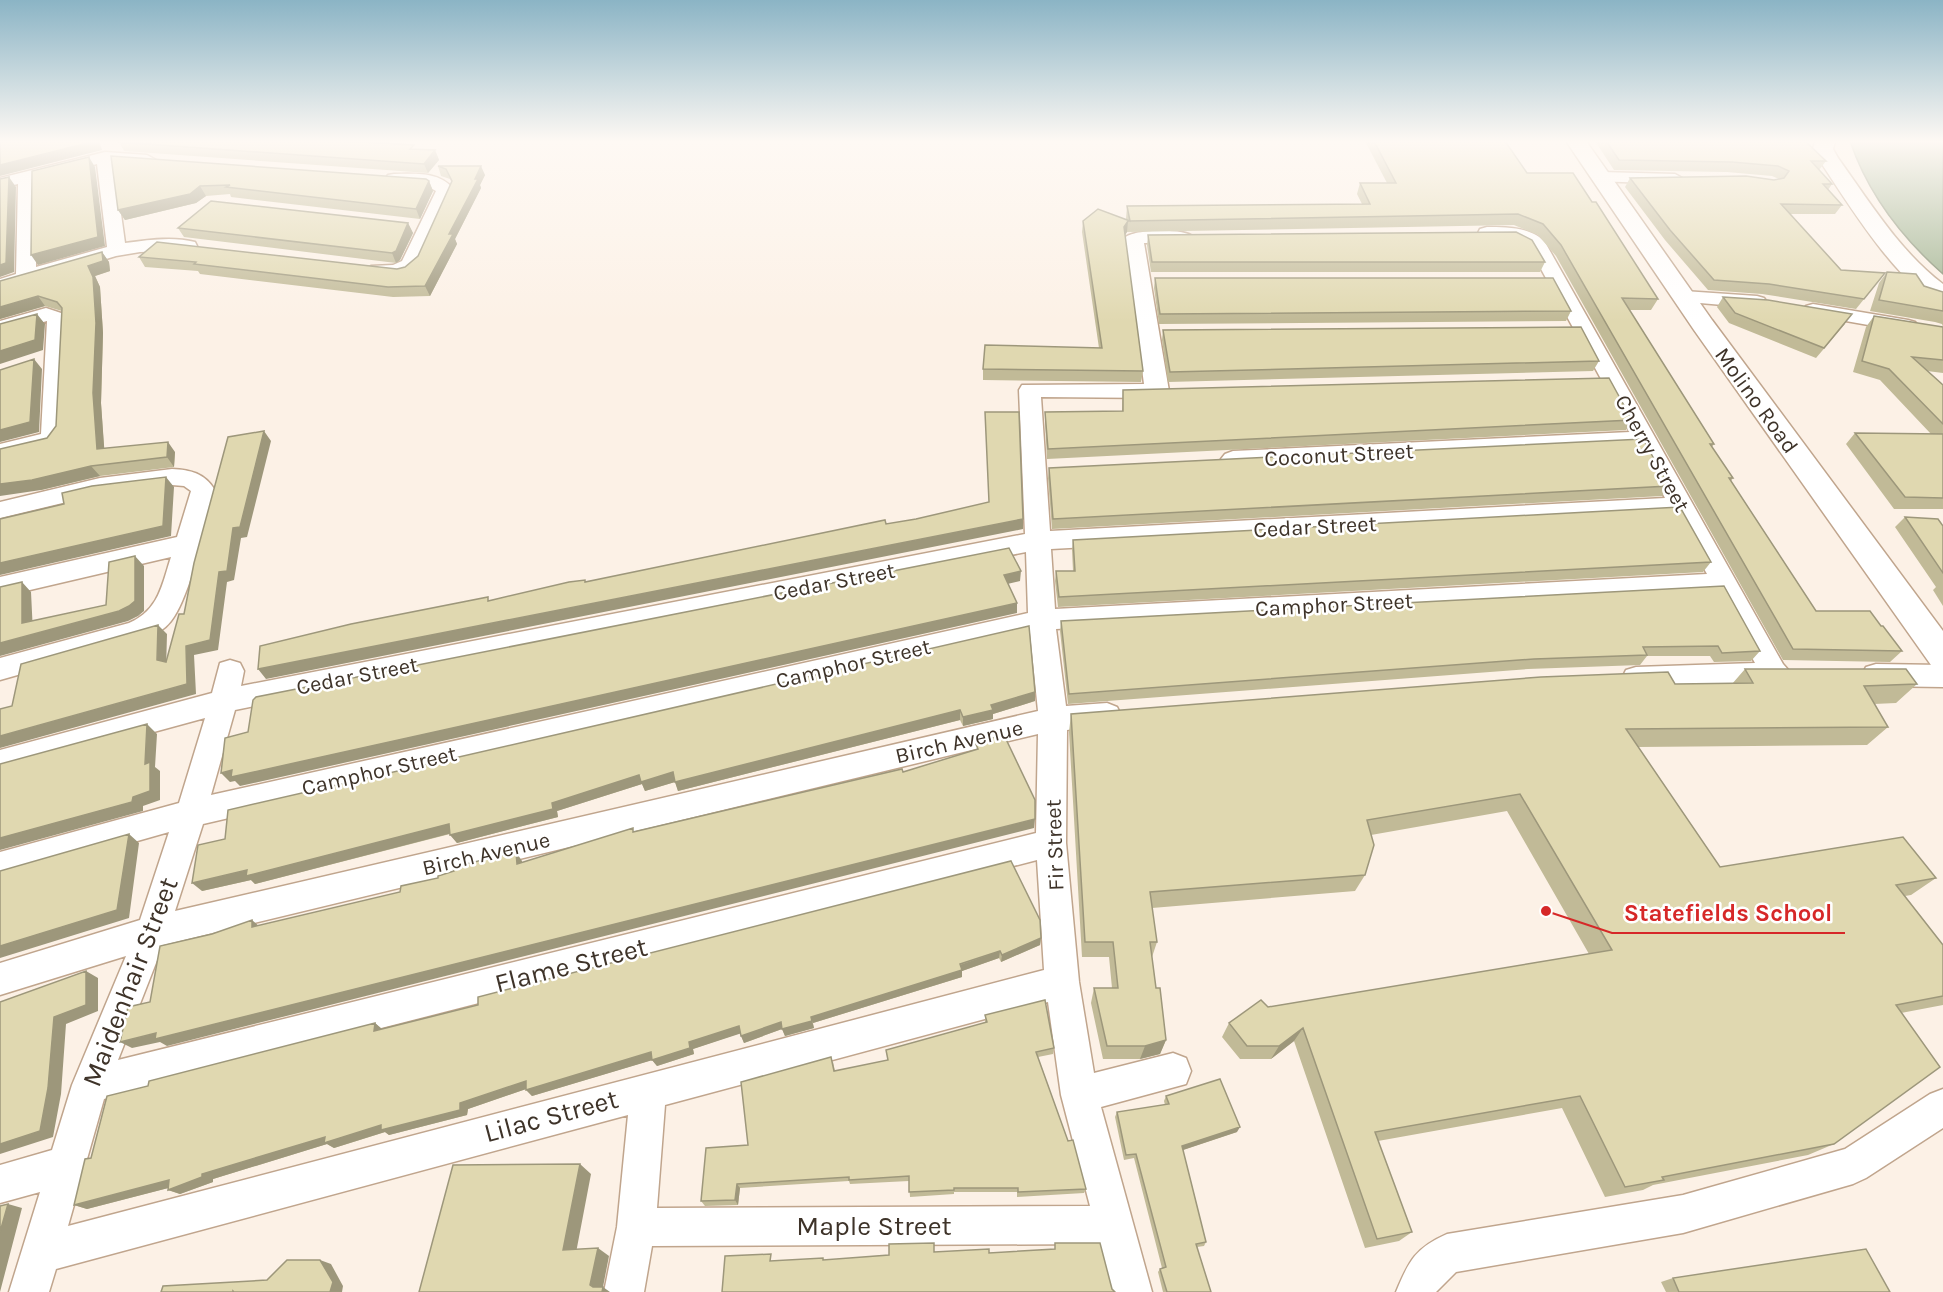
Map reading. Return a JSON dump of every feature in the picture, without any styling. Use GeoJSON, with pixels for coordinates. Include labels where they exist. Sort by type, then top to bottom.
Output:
{"type":"FeatureCollection","features":[{"type":"Feature","properties":{"kind":"main road","name":"Molino Road"},"geometry":{"type":"LineString","coordinates":[[1618,201],[1684,297],[1943,656]]}},
{"type":"Feature","properties":{"kind":"main road"},"geometry":{"type":"LineString","coordinates":[[1859,201],[1911,267],[1943,297]]}},
{"type":"Feature","properties":{"kind":"street"},"geometry":{"type":"LineString","coordinates":[[26,277],[27,201]]}},
{"type":"Feature","properties":{"kind":"street"},"geometry":{"type":"LineString","coordinates":[[111,201],[117,251]]}},
{"type":"Feature","properties":{"kind":"street"},"geometry":{"type":"LineString","coordinates":[[356,267],[401,270],[410,265],[420,226],[438,201]]}},
{"type":"Feature","properties":{"kind":"street"},"geometry":{"type":"LineString","coordinates":[[162,243],[178,230]]}},
{"type":"Feature","properties":{"kind":"street","name":"Cherry Street"},"geometry":{"type":"LineString","coordinates":[[1466,234],[1513,233],[1527,236],[1537,244],[1774,673]]}},
{"type":"Feature","properties":{"kind":"street"},"geometry":{"type":"LineString","coordinates":[[1179,390],[1156,391],[1134,237],[1205,237]]}},
{"type":"Feature","properties":{"kind":"street"},"geometry":{"type":"LineString","coordinates":[[0,285],[117,251],[162,243],[208,249]]}},
{"type":"Feature","properties":{"kind":"street"},"geometry":{"type":"LineString","coordinates":[[1140,280],[1164,280]]}},
{"type":"Feature","properties":{"kind":"street"},"geometry":{"type":"LineString","coordinates":[[1533,280],[1557,280]]}},
{"type":"Feature","properties":{"kind":"street"},"geometry":{"type":"LineString","coordinates":[[1684,297],[1774,304]]}},
{"type":"Feature","properties":{"kind":"street"},"geometry":{"type":"LineString","coordinates":[[1797,308],[1922,328]]}},
{"type":"Feature","properties":{"kind":"street"},"geometry":{"type":"LineString","coordinates":[[0,328],[46,314],[57,318],[50,438],[0,452]]}},
{"type":"Feature","properties":{"kind":"street"},"geometry":{"type":"LineString","coordinates":[[1560,329],[1584,329]]}},
{"type":"Feature","properties":{"kind":"street"},"geometry":{"type":"LineString","coordinates":[[1148,332],[1171,332]]}},
{"type":"Feature","properties":{"kind":"street"},"geometry":{"type":"LineString","coordinates":[[34,362],[56,355]]}},
{"type":"Feature","properties":{"kind":"street"},"geometry":{"type":"LineString","coordinates":[[1589,380],[1612,379]]}},
{"type":"Feature","properties":{"kind":"street","name":"Fir Street"},"geometry":{"type":"LineString","coordinates":[[1132,1292],[1079,1095],[1062,982],[1051,843],[1053,719],[1042,621],[1037,541],[1046,469],[1030,390],[1156,391]]}},
{"type":"Feature","properties":{"kind":"street","name":"Coconut Street"},"geometry":{"type":"LineString","coordinates":[[1214,460],[1645,439]]}},
{"type":"Feature","properties":{"kind":"street"},"geometry":{"type":"LineString","coordinates":[[0,510],[100,486],[187,478],[197,482],[203,490],[169,604],[161,617],[150,626],[0,669]]}},
{"type":"Feature","properties":{"kind":"street","name":"Cedar Street"},"geometry":{"type":"LineString","coordinates":[[0,762],[227,686],[1037,541],[1682,506]]}},
{"type":"Feature","properties":{"kind":"street"},"geometry":{"type":"LineString","coordinates":[[0,587],[186,544]]}},
{"type":"Feature","properties":{"kind":"street","name":"Camphor Street"},"geometry":{"type":"LineString","coordinates":[[0,866],[191,813],[1042,621],[1725,583]]}},
{"type":"Feature","properties":{"kind":"street"},"geometry":{"type":"LineString","coordinates":[[1610,679],[1774,673],[1808,674]]}},
{"type":"Feature","properties":{"kind":"street"},"geometry":{"type":"LineString","coordinates":[[1852,675],[1943,676]]}},
{"type":"Feature","properties":{"kind":"street","name":"Maidenhair Street"},"geometry":{"type":"LineString","coordinates":[[29,1292],[90,1085],[152,932],[191,813],[227,686]]}},
{"type":"Feature","properties":{"kind":"street","name":"Birch Avenue"},"geometry":{"type":"LineString","coordinates":[[0,979],[152,932],[1053,719],[1136,713]]}},
{"type":"Feature","properties":{"kind":"street","name":"Flame Street"},"geometry":{"type":"LineString","coordinates":[[90,1085],[1051,843]]}},
{"type":"Feature","properties":{"kind":"street","name":"Lilac Street"},"geometry":{"type":"LineString","coordinates":[[41,1253],[648,1090],[1062,982]]}},
{"type":"Feature","properties":{"kind":"street"},"geometry":{"type":"LineString","coordinates":[[1079,1095],[1173,1071]]}},
{"type":"Feature","properties":{"kind":"street"},"geometry":{"type":"LineString","coordinates":[[624,1292],[636,1227],[648,1090]]}},
{"type":"Feature","properties":{"kind":"street"},"geometry":{"type":"LineString","coordinates":[[1416,1292],[1424,1273],[1447,1254],[1683,1214],[1853,1165],[1943,1107]]}},
{"type":"Feature","properties":{"kind":"street"},"geometry":{"type":"LineString","coordinates":[[0,1184],[67,1165]]}},
{"type":"Feature","properties":{"kind":"street","name":"Maple Street"},"geometry":{"type":"LineString","coordinates":[[636,1227],[1113,1225]]}},
{"type":"Feature","properties":{"kind":"shaded area"},"geometry":{"type":"Polygon","coordinates":[[[1879,201],[1943,201],[1943,274],[1913,245],[1879,201]]]}},
{"type":"Feature","properties":{"kind":"building"},"geometry":{"type":"Polygon","coordinates":[[[0,201],[8,201],[6,263],[0,265],[0,201]]]}},
{"type":"Feature","properties":{"kind":"building"},"geometry":{"type":"Polygon","coordinates":[[[32,201],[94,201],[98,237],[31,255],[32,201]]]}},
{"type":"Feature","properties":{"kind":"building"},"geometry":{"type":"Polygon","coordinates":[[[117,201],[157,201],[118,210],[117,201]]]}},
{"type":"Feature","properties":{"kind":"building"},"geometry":{"type":"Polygon","coordinates":[[[211,201],[408,223],[396,251],[392,253],[178,228],[211,201]]]}},
{"type":"Feature","properties":{"kind":"building"},"geometry":{"type":"Polygon","coordinates":[[[349,201],[420,201],[416,209],[349,201]]]}},
{"type":"Feature","properties":{"kind":"building"},"geometry":{"type":"Polygon","coordinates":[[[443,201],[466,201],[449,234],[453,234],[425,286],[388,287],[194,264],[196,262],[139,257],[157,242],[397,269],[405,267],[418,256],[443,201]]]}},
{"type":"Feature","properties":{"kind":"building"},"geometry":{"type":"Polygon","coordinates":[[[1369,201],[1596,202],[1658,299],[1622,298],[1714,444],[1710,444],[1733,478],[1729,478],[1816,611],[1870,611],[1902,651],[1793,649],[1561,245],[1543,224],[1518,214],[1130,221],[1127,206],[1370,204],[1369,201]]]}},
{"type":"Feature","properties":{"kind":"building"},"geometry":{"type":"Polygon","coordinates":[[[1648,201],[1839,201],[1842,205],[1781,204],[1841,270],[1885,273],[1864,299],[1769,284],[1714,280],[1648,201]]]}},
{"type":"Feature","properties":{"kind":"building"},"geometry":{"type":"Polygon","coordinates":[[[1098,209],[1130,221],[1124,227],[1143,371],[983,369],[985,345],[1102,348],[1083,221],[1098,209]]]}},
{"type":"Feature","properties":{"kind":"building"},"geometry":{"type":"Polygon","coordinates":[[[1516,232],[1532,240],[1545,262],[1152,262],[1148,235],[1516,232]]]}},
{"type":"Feature","properties":{"kind":"building"},"geometry":{"type":"Polygon","coordinates":[[[102,252],[103,261],[88,266],[93,277],[96,323],[93,393],[97,449],[168,442],[167,457],[91,466],[32,480],[0,484],[0,449],[47,438],[56,426],[62,308],[57,302],[38,296],[0,307],[0,281],[102,252]]]}},
{"type":"Feature","properties":{"kind":"building"},"geometry":{"type":"Polygon","coordinates":[[[1887,272],[1916,274],[1924,286],[1943,292],[1943,311],[1879,300],[1887,272]]]}},
{"type":"Feature","properties":{"kind":"building"},"geometry":{"type":"Polygon","coordinates":[[[1155,278],[1553,278],[1571,311],[1160,314],[1155,278]]]}},
{"type":"Feature","properties":{"kind":"building"},"geometry":{"type":"Polygon","coordinates":[[[1723,297],[1768,300],[1852,314],[1824,348],[1735,313],[1723,297]]]}},
{"type":"Feature","properties":{"kind":"building"},"geometry":{"type":"Polygon","coordinates":[[[37,314],[35,340],[0,351],[0,324],[37,314]]]}},
{"type":"Feature","properties":{"kind":"building"},"geometry":{"type":"Polygon","coordinates":[[[1874,316],[1943,327],[1943,360],[1912,357],[1943,385],[1943,424],[1889,369],[1862,361],[1874,316]]]}},
{"type":"Feature","properties":{"kind":"building"},"geometry":{"type":"Polygon","coordinates":[[[1581,327],[1599,361],[1170,372],[1163,330],[1581,327]]]}},
{"type":"Feature","properties":{"kind":"building"},"geometry":{"type":"Polygon","coordinates":[[[34,359],[30,422],[0,430],[0,370],[34,359]]]}},
{"type":"Feature","properties":{"kind":"building"},"geometry":{"type":"Polygon","coordinates":[[[1609,378],[1632,420],[1048,449],[1045,412],[1123,411],[1123,390],[1609,378]]]}},
{"type":"Feature","properties":{"kind":"building"},"geometry":{"type":"Polygon","coordinates":[[[985,412],[1019,412],[1023,519],[258,669],[260,646],[351,624],[488,597],[488,601],[569,582],[585,580],[585,582],[885,520],[886,524],[916,519],[989,502],[985,412]]]}},
{"type":"Feature","properties":{"kind":"building"},"geometry":{"type":"Polygon","coordinates":[[[264,431],[240,527],[233,528],[227,571],[219,572],[210,640],[186,646],[187,684],[0,736],[0,709],[12,706],[21,664],[158,625],[157,660],[166,662],[179,614],[184,614],[194,563],[228,437],[264,431]]]}},
{"type":"Feature","properties":{"kind":"building"},"geometry":{"type":"Polygon","coordinates":[[[1855,433],[1943,434],[1943,498],[1905,497],[1855,433]]]}},
{"type":"Feature","properties":{"kind":"building"},"geometry":{"type":"Polygon","coordinates":[[[1643,439],[1669,486],[1053,519],[1049,468],[1643,439]]]}},
{"type":"Feature","properties":{"kind":"building"},"geometry":{"type":"Polygon","coordinates":[[[166,477],[163,526],[0,563],[0,519],[64,504],[62,493],[92,486],[166,477]]]}},
{"type":"Feature","properties":{"kind":"building"},"geometry":{"type":"Polygon","coordinates":[[[1680,507],[1711,562],[1059,597],[1056,571],[1075,571],[1073,540],[1680,507]]]}},
{"type":"Feature","properties":{"kind":"building"},"geometry":{"type":"Polygon","coordinates":[[[1905,517],[1938,519],[1943,526],[1943,573],[1905,517]]]}},
{"type":"Feature","properties":{"kind":"building"},"geometry":{"type":"Polygon","coordinates":[[[1009,548],[1021,571],[1004,575],[1017,603],[231,777],[232,770],[221,773],[225,738],[248,732],[253,700],[256,697],[1009,548]]]}},
{"type":"Feature","properties":{"kind":"building"},"geometry":{"type":"Polygon","coordinates":[[[135,556],[135,601],[129,606],[119,611],[0,643],[0,587],[22,582],[22,623],[106,605],[109,562],[135,556]]]}},
{"type":"Feature","properties":{"kind":"building"},"geometry":{"type":"Polygon","coordinates":[[[1724,586],[1760,651],[1722,653],[1718,646],[1643,647],[1647,655],[1534,659],[1069,694],[1061,621],[1724,586]]]}},
{"type":"Feature","properties":{"kind":"building"},"geometry":{"type":"Polygon","coordinates":[[[1029,626],[1035,692],[991,705],[993,710],[963,717],[960,710],[675,782],[673,772],[641,782],[639,775],[552,803],[553,809],[450,835],[449,824],[246,876],[247,870],[192,883],[198,845],[225,839],[228,810],[1029,626]]]}},
{"type":"Feature","properties":{"kind":"building"},"geometry":{"type":"Polygon","coordinates":[[[1745,669],[1906,669],[1917,684],[1864,686],[1888,727],[1626,729],[1720,867],[1903,837],[1936,878],[1896,885],[1943,945],[1943,996],[1896,1005],[1940,1067],[1834,1144],[1662,1177],[1664,1180],[1625,1187],[1580,1096],[1375,1132],[1412,1232],[1377,1239],[1303,1028],[1279,1046],[1247,1046],[1229,1023],[1261,1000],[1268,1007],[1612,950],[1520,794],[1367,820],[1374,845],[1365,875],[1150,892],[1157,942],[1150,942],[1156,988],[1160,988],[1166,1040],[1145,1046],[1107,1046],[1094,988],[1118,988],[1113,942],[1085,942],[1071,714],[1541,677],[1668,672],[1675,684],[1753,683],[1745,669]]]}},
{"type":"Feature","properties":{"kind":"building"},"geometry":{"type":"Polygon","coordinates":[[[147,724],[145,764],[150,762],[150,791],[133,797],[132,802],[0,838],[0,764],[147,724]]]}},
{"type":"Feature","properties":{"kind":"building"},"geometry":{"type":"Polygon","coordinates":[[[1004,735],[1035,800],[1035,819],[155,1039],[156,1033],[120,1042],[128,1007],[150,1002],[160,946],[212,934],[252,920],[252,927],[400,892],[401,886],[438,878],[438,876],[454,871],[453,867],[516,852],[517,864],[633,828],[633,832],[902,769],[903,772],[978,749],[975,742],[1004,735]]]}},
{"type":"Feature","properties":{"kind":"building"},"geometry":{"type":"Polygon","coordinates":[[[129,834],[117,910],[0,946],[0,871],[129,834]]]}},
{"type":"Feature","properties":{"kind":"building"},"geometry":{"type":"Polygon","coordinates":[[[1011,861],[1040,920],[1041,938],[1002,955],[1000,951],[960,964],[962,970],[811,1017],[812,1021],[782,1029],[781,1022],[741,1036],[739,1026],[689,1042],[690,1048],[652,1060],[651,1052],[526,1090],[526,1081],[460,1103],[460,1110],[381,1130],[381,1125],[324,1143],[325,1137],[202,1174],[202,1177],[168,1190],[169,1180],[74,1205],[85,1159],[91,1158],[107,1096],[148,1086],[149,1081],[375,1023],[374,1031],[478,1005],[478,997],[1011,861]]]}},
{"type":"Feature","properties":{"kind":"building"},"geometry":{"type":"Polygon","coordinates":[[[86,971],[86,1005],[54,1017],[48,1088],[40,1131],[0,1144],[0,1002],[86,971]]]}},
{"type":"Feature","properties":{"kind":"building"},"geometry":{"type":"Polygon","coordinates":[[[1045,1000],[1054,1048],[1036,1052],[1068,1141],[1073,1140],[1086,1189],[1018,1192],[1018,1188],[954,1188],[954,1190],[909,1192],[909,1176],[849,1180],[849,1177],[737,1184],[735,1200],[701,1201],[706,1148],[748,1145],[741,1082],[831,1057],[834,1071],[888,1060],[886,1050],[987,1022],[985,1015],[1045,1000]]]}},
{"type":"Feature","properties":{"kind":"building"},"geometry":{"type":"Polygon","coordinates":[[[1220,1079],[1240,1127],[1182,1146],[1206,1242],[1196,1244],[1211,1292],[1167,1292],[1160,1269],[1166,1267],[1136,1154],[1126,1155],[1117,1112],[1169,1104],[1166,1096],[1220,1079]]]}},
{"type":"Feature","properties":{"kind":"building"},"geometry":{"type":"Polygon","coordinates":[[[580,1164],[563,1250],[598,1248],[590,1285],[603,1287],[602,1292],[419,1292],[453,1165],[580,1164]]]}},
{"type":"Feature","properties":{"kind":"building"},"geometry":{"type":"Polygon","coordinates":[[[8,1204],[0,1232],[0,1206],[8,1204]]]}},
{"type":"Feature","properties":{"kind":"building"},"geometry":{"type":"Polygon","coordinates":[[[934,1243],[934,1252],[989,1249],[989,1253],[1055,1249],[1055,1243],[1100,1243],[1112,1289],[1115,1292],[722,1292],[725,1256],[771,1254],[770,1261],[823,1258],[823,1260],[889,1255],[889,1244],[934,1243]]]}},
{"type":"Feature","properties":{"kind":"building"},"geometry":{"type":"Polygon","coordinates":[[[1866,1249],[1890,1292],[1679,1292],[1673,1278],[1866,1249]]]}},
{"type":"Feature","properties":{"kind":"building"},"geometry":{"type":"Polygon","coordinates":[[[287,1260],[320,1260],[333,1282],[330,1292],[161,1292],[163,1286],[267,1280],[287,1260]]]}},
{"type":"Feature","properties":{"kind":"place","name":"Statefields School"},"geometry":{"type":"Point","coordinates":[1546,911]}}]}
